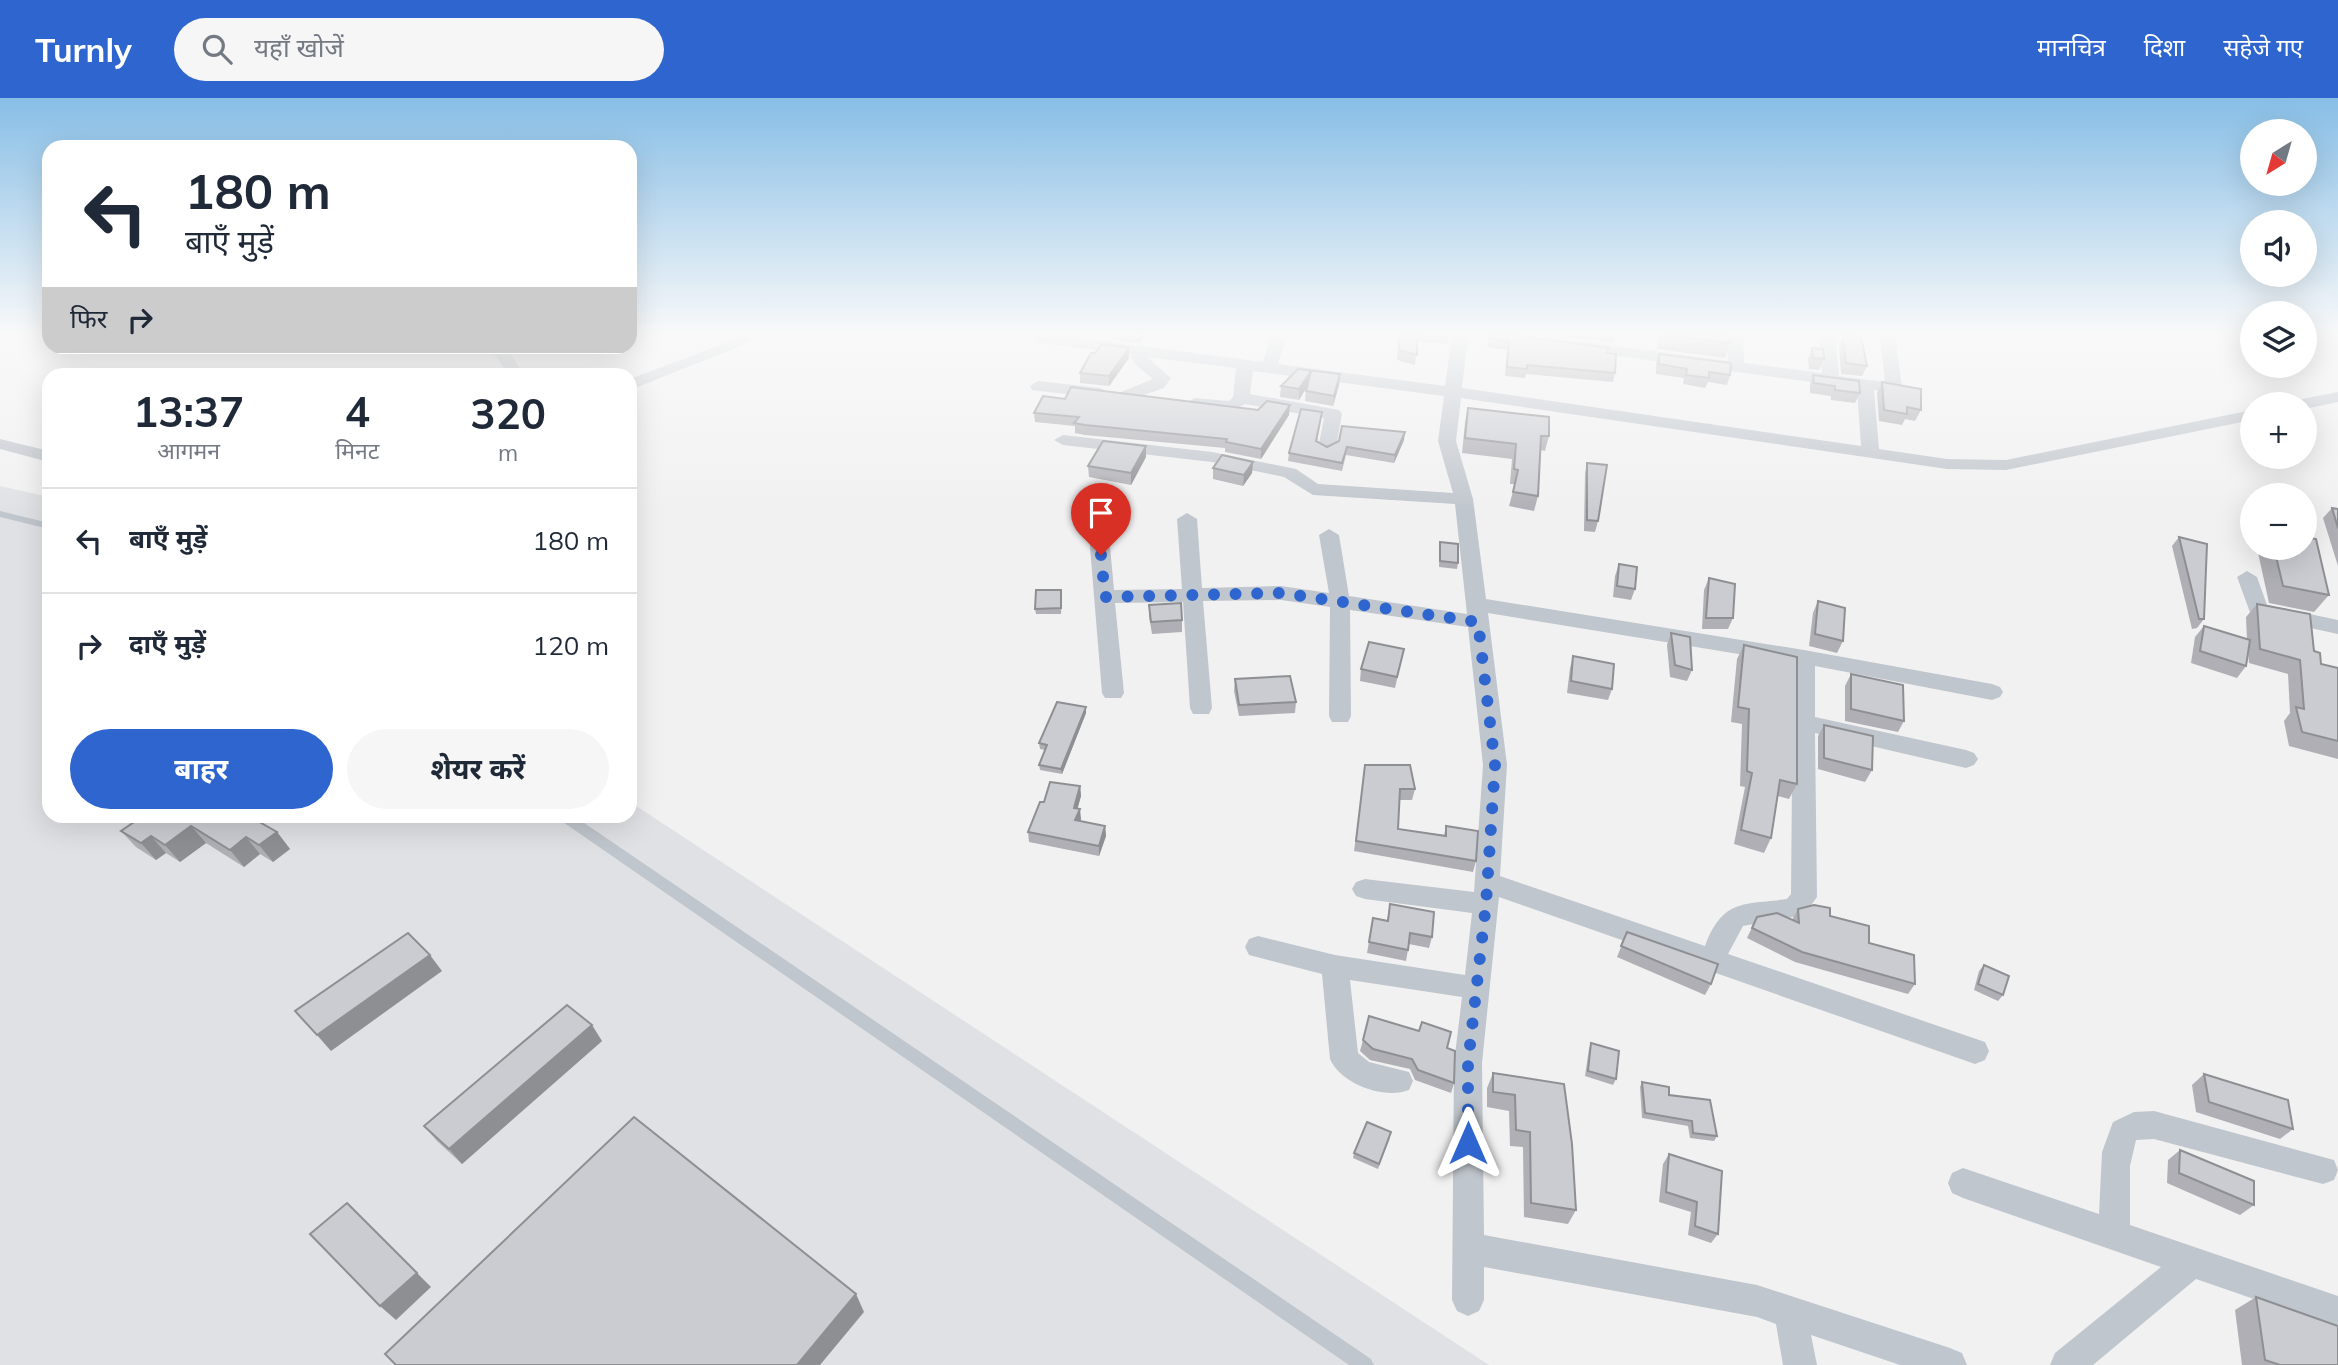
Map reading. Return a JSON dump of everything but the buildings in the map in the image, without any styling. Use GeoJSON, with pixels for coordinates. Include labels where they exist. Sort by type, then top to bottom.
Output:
{"type":"FeatureCollection","features":[{"type":"Feature","properties":{"kind":"street"},"geometry":{"type":"LineString","coordinates":[[1110,394],[1223,406],[1233,405],[1241,394]]}},
{"type":"Feature","properties":{"kind":"street"},"geometry":{"type":"LineString","coordinates":[[1127,396],[1132,394]]}},
{"type":"Feature","properties":{"kind":"street"},"geometry":{"type":"LineString","coordinates":[[1453,394],[1447,441],[1464,499],[1495,765],[1486,893],[1468,1063],[1468,1300]]}},
{"type":"Feature","properties":{"kind":"street"},"geometry":{"type":"LineString","coordinates":[[1474,394],[1947,464],[2006,465],[2240,417]]}},
{"type":"Feature","properties":{"kind":"street"},"geometry":{"type":"LineString","coordinates":[[1867,394],[1870,453]]}},
{"type":"Feature","properties":{"kind":"street"},"geometry":{"type":"LineString","coordinates":[[2317,401],[2338,397]]}},
{"type":"Feature","properties":{"kind":"street"},"geometry":{"type":"LineString","coordinates":[[1241,398],[1333,414],[1326,448]]}},
{"type":"Feature","properties":{"kind":"street"},"geometry":{"type":"LineString","coordinates":[[1062,440],[1212,457],[1290,473],[1313,489],[1464,499]]}},
{"type":"Feature","properties":{"kind":"street"},"geometry":{"type":"LineString","coordinates":[[0,443],[42,455]]}},
{"type":"Feature","properties":{"kind":"street"},"geometry":{"type":"LineString","coordinates":[[1187,519],[1195,594],[1201,708]]}},
{"type":"Feature","properties":{"kind":"street"},"geometry":{"type":"LineString","coordinates":[[1099,535],[1113,693]]}},
{"type":"Feature","properties":{"kind":"street"},"geometry":{"type":"LineString","coordinates":[[1329,535],[1340,601],[1340,716]]}},
{"type":"Feature","properties":{"kind":"street"},"geometry":{"type":"LineString","coordinates":[[2247,577],[2258,610],[2338,627]]}},
{"type":"Feature","properties":{"kind":"street"},"geometry":{"type":"LineString","coordinates":[[1105,597],[1281,593],[1477,613],[1804,657],[1992,692]]}},
{"type":"Feature","properties":{"kind":"street"},"geometry":{"type":"LineString","coordinates":[[1713,960],[1723,930],[1731,919],[1743,912],[1795,908],[1804,897],[1804,657]]}},
{"type":"Feature","properties":{"kind":"street"},"geometry":{"type":"LineString","coordinates":[[1805,723],[1966,759]]}},
{"type":"Feature","properties":{"kind":"street"},"geometry":{"type":"LineString","coordinates":[[1365,889],[1486,893],[1713,960],[1975,1051]]}},
{"type":"Feature","properties":{"kind":"street"},"geometry":{"type":"LineString","coordinates":[[1258,947],[1335,966],[1476,988]]}},
{"type":"Feature","properties":{"kind":"street"},"geometry":{"type":"LineString","coordinates":[[1335,966],[1344,1059],[1362,1073],[1399,1081]]}},
{"type":"Feature","properties":{"kind":"street"},"geometry":{"type":"LineString","coordinates":[[2114,1235],[2118,1152],[2123,1132],[2130,1126],[2154,1125],[2323,1170]]}},
{"type":"Feature","properties":{"kind":"street"},"geometry":{"type":"LineString","coordinates":[[1963,1182],[2338,1312]]}},
{"type":"Feature","properties":{"kind":"street"},"geometry":{"type":"LineString","coordinates":[[1468,1248],[1758,1301],[1951,1365]]}},
{"type":"Feature","properties":{"kind":"street"},"geometry":{"type":"LineString","coordinates":[[2067,1365],[2191,1262]]}},
{"type":"Feature","properties":{"kind":"street"},"geometry":{"type":"LineString","coordinates":[[1790,1312],[1800,1365]]}},
{"type":"Feature","properties":{"kind":"lane"},"geometry":{"type":"LineString","coordinates":[[0,513],[42,524]]}},
{"type":"Feature","properties":{"kind":"lane"},"geometry":{"type":"LineString","coordinates":[[575,823],[1365,1365]]}},
{"type":"Feature","properties":{"kind":"shaded area"},"geometry":{"type":"Polygon","coordinates":[[[0,486],[42,495],[42,823],[637,823],[637,807],[1489,1365],[0,1365],[0,486]]]}},
{"type":"Feature","properties":{"kind":"route"},"geometry":{"type":"LineString","coordinates":[[1101,555],[1105,597],[1281,593],[1478,622],[1495,765],[1486,904],[1468,1063],[1468,1143]]}}]}
